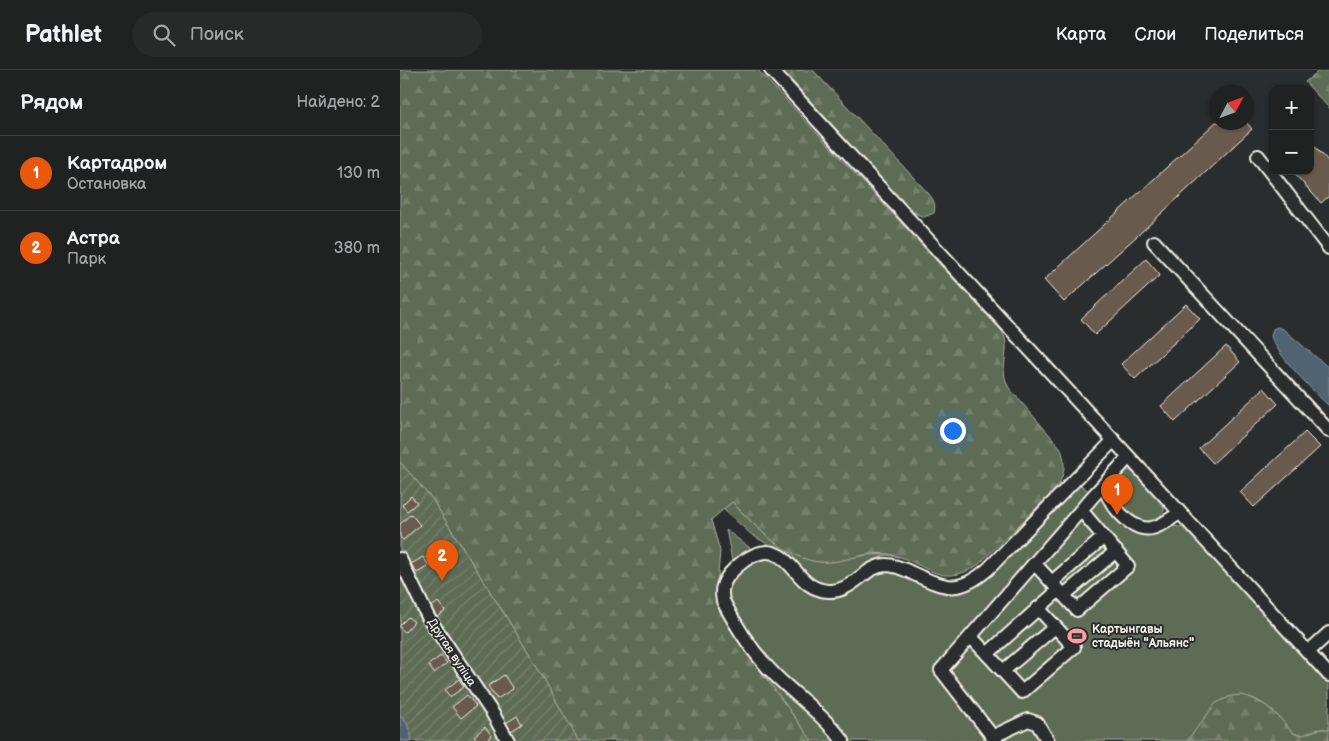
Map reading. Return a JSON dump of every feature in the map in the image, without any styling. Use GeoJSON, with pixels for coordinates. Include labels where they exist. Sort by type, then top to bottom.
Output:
{"type":"FeatureCollection","features":[{"type":"Feature","properties":{"kind":"street"},"geometry":{"type":"LineString","coordinates":[[771,70],[1114,440],[1329,676]]}},
{"type":"Feature","properties":{"kind":"street"},"geometry":{"type":"LineString","coordinates":[[1258,156],[1329,248]]}},
{"type":"Feature","properties":{"kind":"street"},"geometry":{"type":"LineString","coordinates":[[1154,242],[1329,431]]}},
{"type":"Feature","properties":{"kind":"street"},"geometry":{"type":"LineString","coordinates":[[843,741],[814,709],[776,676],[750,645],[723,601],[723,586],[731,573],[755,554],[763,552],[779,556],[807,583],[827,591],[845,589],[870,571],[885,565],[904,569],[942,585],[955,587],[967,585],[988,569],[1114,440]]}},
{"type":"Feature","properties":{"kind":"street"},"geometry":{"type":"LineString","coordinates":[[1048,741],[1037,723],[1028,720],[994,739],[941,670],[1129,457]]}},
{"type":"Feature","properties":{"kind":"street"},"geometry":{"type":"LineString","coordinates":[[1104,484],[1115,505],[1128,520],[1139,527],[1153,528],[1180,513]]}},
{"type":"Feature","properties":{"kind":"street"},"geometry":{"type":"LineString","coordinates":[[1035,564],[1077,610],[1128,566],[1081,510]]}},
{"type":"Feature","properties":{"kind":"street"},"geometry":{"type":"LineString","coordinates":[[987,654],[1058,589],[1104,537]]}},
{"type":"Feature","properties":{"kind":"street"},"geometry":{"type":"LineString","coordinates":[[1058,589],[1116,551]]}},
{"type":"Feature","properties":{"kind":"street","name":"Другая вуліца"},"geometry":{"type":"LineString","coordinates":[[400,559],[428,617],[493,714],[508,741]]}},
{"type":"Feature","properties":{"kind":"street"},"geometry":{"type":"LineString","coordinates":[[971,637],[1022,692],[1074,647],[1038,608]]}},
{"type":"Feature","properties":{"kind":"street"},"geometry":{"type":"LineString","coordinates":[[1003,672],[1055,627]]}},
{"type":"Feature","properties":{"kind":"street"},"geometry":{"type":"LineString","coordinates":[[1308,652],[1329,633]]}},
{"type":"Feature","properties":{"kind":"green space"},"geometry":{"type":"Polygon","coordinates":[[[400,70],[758,70],[1002,331],[1006,345],[1004,373],[1009,388],[1060,447],[1064,459],[1064,470],[1061,480],[1054,491],[978,565],[964,572],[942,575],[901,557],[881,553],[831,562],[816,562],[789,552],[776,543],[732,502],[711,520],[720,551],[717,586],[719,606],[729,626],[812,741],[578,741],[535,663],[432,499],[400,462],[400,70]]]}},
{"type":"Feature","properties":{"kind":"green space"},"geometry":{"type":"Polygon","coordinates":[[[782,70],[813,70],[928,193],[934,202],[934,213],[924,217],[912,212],[782,70]]]}},
{"type":"Feature","properties":{"kind":"green space"},"geometry":{"type":"Polygon","coordinates":[[[1320,70],[1329,70],[1329,108],[1314,92],[1314,85],[1308,85],[1305,82],[1320,70]]]}},
{"type":"Feature","properties":{"kind":"green space"},"geometry":{"type":"Polygon","coordinates":[[[400,462],[432,499],[535,663],[578,740],[582,741],[400,741],[400,462]]]}},
{"type":"Feature","properties":{"kind":"green space"},"geometry":{"type":"Polygon","coordinates":[[[1122,471],[1135,472],[1164,502],[1164,511],[1158,519],[1149,522],[1139,521],[1113,496],[1110,488],[1111,483],[1122,471]]]}},
{"type":"Feature","properties":{"kind":"green space","name":"Картынгавы стадыён \"Альянс\""},"geometry":{"type":"Polygon","coordinates":[[[1078,483],[1098,498],[1105,500],[1111,507],[1111,513],[1118,522],[1154,533],[1172,526],[1182,527],[1197,538],[1329,681],[1329,730],[1319,729],[1304,735],[1296,734],[1273,711],[1250,697],[1191,741],[850,741],[826,712],[776,669],[765,657],[729,601],[727,588],[733,578],[750,564],[767,554],[806,588],[829,598],[841,597],[853,591],[874,575],[889,570],[935,589],[958,591],[969,588],[980,582],[1078,483]]]}},
{"type":"Feature","properties":{"kind":"green space"},"geometry":{"type":"Polygon","coordinates":[[[732,502],[765,534],[791,553],[805,559],[820,562],[859,556],[887,555],[852,577],[834,585],[818,584],[774,548],[752,535],[723,509],[732,502]]]}},
{"type":"Feature","properties":{"kind":"green space"},"geometry":{"type":"Polygon","coordinates":[[[726,530],[750,548],[733,564],[732,558],[726,530]]]}},
{"type":"Feature","properties":{"kind":"green space"},"geometry":{"type":"Polygon","coordinates":[[[752,659],[824,725],[838,741],[812,741],[752,659]]]}},
{"type":"Feature","properties":{"kind":"green space"},"geometry":{"type":"Polygon","coordinates":[[[1241,695],[1257,700],[1266,706],[1295,734],[1303,735],[1319,729],[1329,730],[1329,741],[1187,741],[1216,703],[1231,696],[1241,695]]]}},
{"type":"Feature","properties":{"kind":"water"},"geometry":{"type":"Polygon","coordinates":[[[1277,327],[1283,329],[1329,368],[1329,406],[1296,372],[1274,344],[1271,336],[1273,329],[1277,327]]]}},
{"type":"Feature","properties":{"kind":"water"},"geometry":{"type":"Polygon","coordinates":[[[400,716],[407,723],[412,739],[409,741],[400,741],[400,716]]]}},
{"type":"Feature","properties":{"kind":"building"},"geometry":{"type":"Polygon","coordinates":[[[1209,128],[1209,130],[1251,130],[1064,302],[1044,280],[1209,128]]]}},
{"type":"Feature","properties":{"kind":"building"},"geometry":{"type":"Polygon","coordinates":[[[1314,145],[1329,162],[1329,196],[1321,203],[1296,175],[1314,175],[1314,145]]]}},
{"type":"Feature","properties":{"kind":"building"},"geometry":{"type":"Polygon","coordinates":[[[1146,259],[1160,275],[1095,335],[1081,319],[1146,259]]]}},
{"type":"Feature","properties":{"kind":"building"},"geometry":{"type":"Polygon","coordinates":[[[1186,304],[1200,319],[1135,379],[1121,364],[1186,304]]]}},
{"type":"Feature","properties":{"kind":"building"},"geometry":{"type":"Polygon","coordinates":[[[1226,346],[1240,362],[1175,422],[1161,406],[1226,346]]]}},
{"type":"Feature","properties":{"kind":"building"},"geometry":{"type":"Polygon","coordinates":[[[1264,388],[1278,404],[1213,463],[1199,448],[1264,388]]]}},
{"type":"Feature","properties":{"kind":"building"},"geometry":{"type":"Polygon","coordinates":[[[1305,432],[1320,447],[1254,507],[1240,492],[1305,432]]]}},
{"type":"Feature","properties":{"kind":"building"},"geometry":{"type":"Polygon","coordinates":[[[411,496],[417,503],[407,511],[402,505],[411,496]]]}},
{"type":"Feature","properties":{"kind":"building"},"geometry":{"type":"Polygon","coordinates":[[[411,514],[420,525],[403,540],[400,537],[400,524],[411,514]]]}},
{"type":"Feature","properties":{"kind":"building"},"geometry":{"type":"Polygon","coordinates":[[[423,557],[429,566],[417,573],[411,564],[423,557]]]}},
{"type":"Feature","properties":{"kind":"building"},"geometry":{"type":"Polygon","coordinates":[[[438,602],[445,611],[437,617],[430,608],[438,602]]]}},
{"type":"Feature","properties":{"kind":"building"},"geometry":{"type":"Polygon","coordinates":[[[408,617],[414,622],[405,632],[400,628],[400,625],[408,617]]]}},
{"type":"Feature","properties":{"kind":"building"},"geometry":{"type":"Polygon","coordinates":[[[441,656],[447,663],[434,673],[428,665],[441,656]]]}},
{"type":"Feature","properties":{"kind":"building"},"geometry":{"type":"Polygon","coordinates":[[[504,675],[513,689],[497,699],[488,686],[504,675]]]}},
{"type":"Feature","properties":{"kind":"building"},"geometry":{"type":"Polygon","coordinates":[[[459,679],[464,687],[450,697],[445,690],[459,679]]]}},
{"type":"Feature","properties":{"kind":"building"},"geometry":{"type":"Polygon","coordinates":[[[467,695],[476,706],[461,718],[452,707],[467,695]]]}},
{"type":"Feature","properties":{"kind":"building"},"geometry":{"type":"Polygon","coordinates":[[[517,716],[522,724],[511,731],[506,723],[517,716]]]}},
{"type":"Feature","properties":{"kind":"building"},"geometry":{"type":"Polygon","coordinates":[[[485,727],[492,736],[486,741],[478,741],[474,736],[485,727]]]}},
{"type":"Feature","properties":{"kind":"place","name":"Картадром"},"geometry":{"type":"Point","coordinates":[1117,515]}},
{"type":"Feature","properties":{"kind":"place","name":"Астра"},"geometry":{"type":"Point","coordinates":[442,581]}},
{"type":"Feature","properties":{"kind":"place","name":"Картынгавы стадыён \"Альянс\""},"geometry":{"type":"Point","coordinates":[1077,636]}}]}
